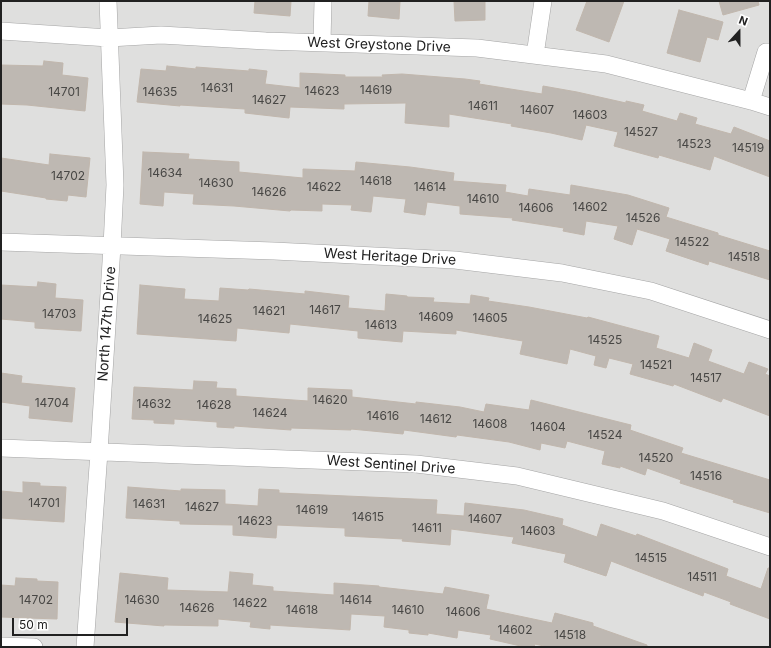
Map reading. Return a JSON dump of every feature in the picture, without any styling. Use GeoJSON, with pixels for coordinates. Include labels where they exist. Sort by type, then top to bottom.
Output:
{"type":"FeatureCollection","features":[{"type":"Feature","properties":{"kind":"street","name":"North 147th Drive"},"geometry":{"type":"LineString","coordinates":[[85,647],[99,452],[115,185],[108,1]]}},
{"type":"Feature","properties":{"kind":"street"},"geometry":{"type":"LineString","coordinates":[[322,42],[323,1]]}},
{"type":"Feature","properties":{"kind":"street"},"geometry":{"type":"LineString","coordinates":[[535,55],[543,1]]}},
{"type":"Feature","properties":{"kind":"street","name":"West Greystone Drive"},"geometry":{"type":"LineString","coordinates":[[1,31],[109,38],[161,35],[266,41],[477,48],[606,64],[770,107]]}},
{"type":"Feature","properties":{"kind":"street"},"geometry":{"type":"LineString","coordinates":[[751,101],[766,52]]}},
{"type":"Feature","properties":{"kind":"street","name":"West Heritage Drive"},"geometry":{"type":"LineString","coordinates":[[1,242],[282,251],[455,260],[554,272],[651,291],[770,330]]}},
{"type":"Feature","properties":{"kind":"street","name":"West Sentinel Drive"},"geometry":{"type":"LineString","coordinates":[[1,448],[416,464],[517,476],[663,511],[770,547]]}},
{"type":"Feature","properties":{"kind":"street"},"geometry":{"type":"LineString","coordinates":[[1,646],[34,647]]}},
{"type":"Feature","properties":{"kind":"shaded area"},"geometry":{"type":"Polygon","coordinates":[[[1,1],[770,1],[770,647],[1,647],[1,1]]]}},
{"type":"Feature","properties":{"kind":"building"},"geometry":{"type":"Polygon","coordinates":[[[255,1],[291,1],[290,16],[254,13],[255,1]]]}},
{"type":"Feature","properties":{"kind":"building"},"geometry":{"type":"Polygon","coordinates":[[[369,1],[400,1],[399,19],[368,16],[369,1]]]}},
{"type":"Feature","properties":{"kind":"building"},"geometry":{"type":"Polygon","coordinates":[[[454,1],[485,1],[485,20],[455,21],[454,1]]]}},
{"type":"Feature","properties":{"kind":"building"},"geometry":{"type":"Polygon","coordinates":[[[587,1],[624,1],[609,42],[576,30],[587,1]]]}},
{"type":"Feature","properties":{"kind":"building"},"geometry":{"type":"Polygon","coordinates":[[[719,1],[758,1],[759,5],[723,15],[719,1]]]}},
{"type":"Feature","properties":{"kind":"building"},"geometry":{"type":"Polygon","coordinates":[[[679,10],[723,22],[718,40],[707,37],[700,62],[667,53],[679,10]]]}},
{"type":"Feature","properties":{"kind":"building"},"geometry":{"type":"Polygon","coordinates":[[[44,61],[63,63],[62,75],[88,78],[85,111],[1,104],[1,65],[43,66],[44,61]]]}},
{"type":"Feature","properties":{"kind":"building"},"geometry":{"type":"Polygon","coordinates":[[[167,66],[196,69],[196,67],[267,71],[265,84],[300,88],[300,73],[345,75],[345,77],[383,77],[382,75],[402,74],[480,81],[479,84],[542,94],[543,86],[626,103],[626,101],[644,105],[642,111],[677,121],[680,113],[697,118],[695,124],[731,134],[734,127],[770,141],[770,177],[714,156],[710,170],[659,155],[658,158],[614,146],[618,132],[586,125],[582,140],[511,126],[512,124],[449,114],[449,127],[405,123],[406,103],[344,104],[344,109],[290,107],[289,118],[245,113],[245,109],[180,106],[137,102],[141,69],[166,71],[167,66]]]}},
{"type":"Feature","properties":{"kind":"building"},"geometry":{"type":"Polygon","coordinates":[[[143,152],[189,154],[188,159],[239,162],[239,172],[303,178],[303,169],[355,171],[356,162],[454,173],[453,181],[506,185],[505,192],[528,196],[529,189],[570,195],[571,185],[628,195],[669,208],[666,217],[770,251],[770,280],[709,261],[708,265],[666,251],[670,239],[637,229],[632,245],[614,239],[618,226],[586,221],[584,235],[563,231],[564,228],[512,220],[513,218],[460,214],[460,206],[427,202],[425,215],[404,212],[406,199],[373,196],[371,212],[351,210],[352,205],[322,204],[322,211],[290,211],[193,204],[194,194],[164,192],[163,206],[140,204],[143,152]]]}},
{"type":"Feature","properties":{"kind":"building"},"geometry":{"type":"Polygon","coordinates":[[[50,154],[90,158],[86,197],[68,195],[67,201],[1,191],[1,158],[49,165],[50,154]]]}},
{"type":"Feature","properties":{"kind":"building"},"geometry":{"type":"Polygon","coordinates":[[[38,282],[56,284],[55,298],[83,300],[81,331],[35,328],[35,322],[1,319],[1,285],[37,287],[38,282]]]}},
{"type":"Feature","properties":{"kind":"building"},"geometry":{"type":"Polygon","coordinates":[[[140,285],[185,289],[184,299],[219,301],[220,288],[305,294],[305,291],[349,296],[348,308],[385,311],[386,294],[407,297],[434,298],[433,302],[470,304],[471,295],[489,298],[488,301],[588,317],[659,336],[656,348],[689,358],[694,343],[712,350],[708,361],[744,374],[749,362],[768,369],[765,374],[770,376],[770,416],[723,398],[721,402],[674,384],[673,386],[630,374],[633,364],[609,358],[606,368],[594,365],[596,356],[570,349],[567,364],[520,354],[523,341],[456,330],[456,334],[403,331],[402,342],[358,338],[358,331],[290,324],[289,333],[237,328],[236,341],[137,334],[140,285]]]}},
{"type":"Feature","properties":{"kind":"building"},"geometry":{"type":"Polygon","coordinates":[[[1,373],[22,376],[21,383],[75,388],[72,422],[29,418],[30,406],[1,402],[1,373]]]}},
{"type":"Feature","properties":{"kind":"building"},"geometry":{"type":"Polygon","coordinates":[[[194,381],[217,382],[216,388],[236,389],[236,396],[308,401],[308,388],[352,390],[352,397],[460,407],[484,412],[486,404],[529,410],[531,400],[631,425],[630,430],[683,448],[681,453],[770,480],[770,513],[733,502],[734,500],[680,483],[681,480],[647,468],[645,475],[620,466],[620,468],[602,464],[605,451],[567,441],[565,448],[541,443],[540,450],[509,442],[404,430],[403,434],[351,429],[291,428],[291,430],[234,426],[234,428],[217,427],[217,422],[174,419],[174,424],[154,423],[154,420],[132,419],[134,387],[193,390],[194,381]]]}},
{"type":"Feature","properties":{"kind":"building"},"geometry":{"type":"Polygon","coordinates":[[[23,482],[40,483],[40,486],[66,487],[64,522],[1,518],[1,491],[23,493],[23,482]]]}},
{"type":"Feature","properties":{"kind":"building"},"geometry":{"type":"Polygon","coordinates":[[[128,487],[181,491],[181,489],[225,490],[225,504],[258,506],[259,489],[279,490],[279,493],[437,500],[436,514],[464,516],[465,503],[524,510],[563,519],[562,525],[597,537],[601,524],[636,536],[637,534],[728,569],[726,576],[761,589],[768,568],[770,568],[770,619],[730,604],[731,602],[704,592],[703,596],[611,561],[606,576],[564,562],[566,554],[512,543],[514,537],[451,529],[450,545],[402,541],[403,539],[345,536],[345,528],[277,525],[276,538],[233,535],[233,525],[180,524],[180,521],[126,518],[128,487]]]}},
{"type":"Feature","properties":{"kind":"building"},"geometry":{"type":"Polygon","coordinates":[[[230,572],[253,574],[252,585],[273,587],[273,591],[334,595],[334,583],[379,586],[443,594],[445,587],[489,595],[486,609],[552,623],[555,613],[593,623],[593,626],[647,645],[647,647],[548,647],[535,644],[534,647],[525,647],[490,639],[491,635],[458,630],[457,638],[428,633],[428,635],[409,633],[409,630],[384,627],[385,616],[351,614],[350,630],[270,625],[270,629],[250,627],[251,622],[218,619],[218,626],[164,626],[115,622],[120,573],[168,578],[167,590],[228,592],[230,572]]]}},
{"type":"Feature","properties":{"kind":"building"},"geometry":{"type":"Polygon","coordinates":[[[16,578],[58,582],[57,619],[1,617],[1,585],[15,586],[16,578]]]}}]}
